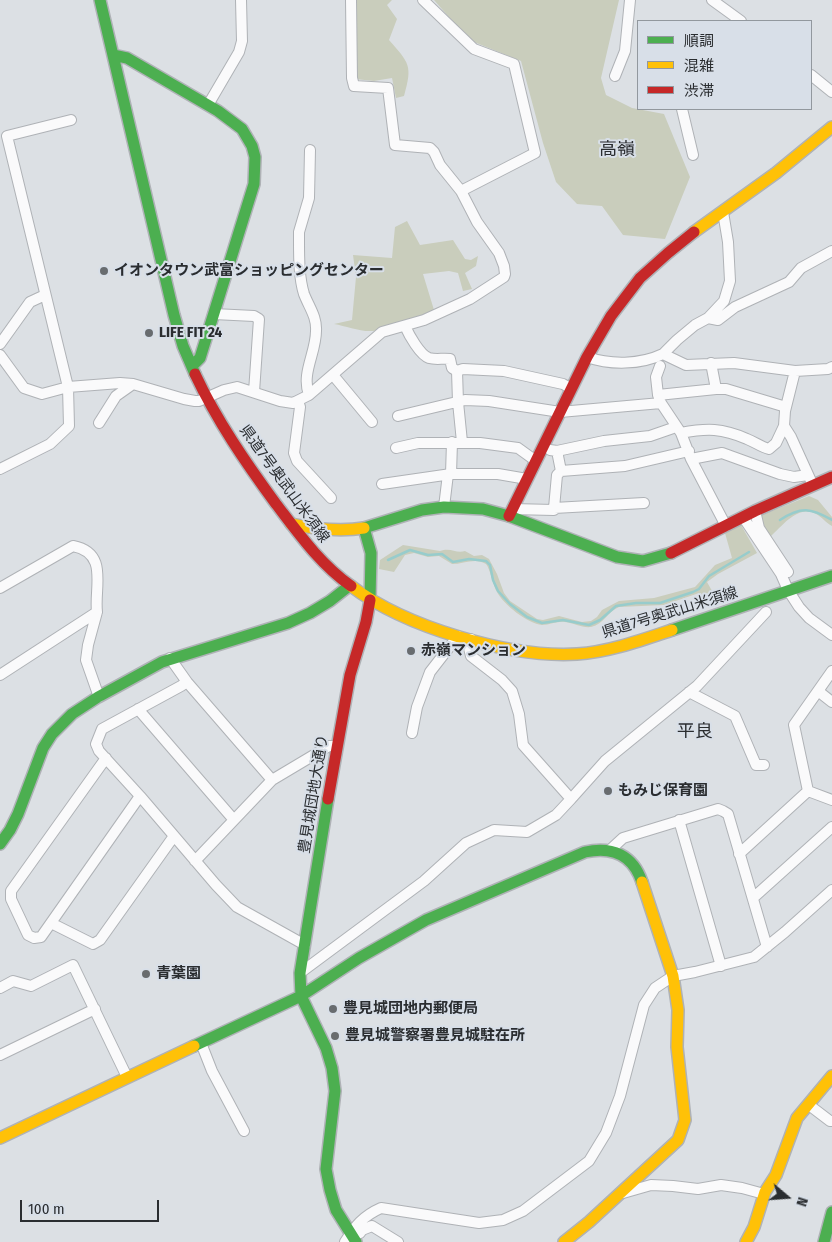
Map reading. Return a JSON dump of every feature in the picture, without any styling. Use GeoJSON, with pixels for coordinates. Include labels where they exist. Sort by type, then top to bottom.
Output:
{"type":"FeatureCollection","features":[{"type":"Feature","properties":{"kind":"main road","name":"県道7号奥武山米須線"},"geometry":{"type":"LineString","coordinates":[[100,0],[171,303],[185,351],[206,398],[244,459],[291,524],[323,563],[349,586],[370,600],[407,618],[458,636],[528,652],[564,654],[587,653],[641,640],[832,576]]}},
{"type":"Feature","properties":{"kind":"main road"},"geometry":{"type":"LineString","coordinates":[[113,55],[127,58],[208,105],[242,129],[252,146],[255,157],[254,184],[247,210],[200,358],[192,366]]}},
{"type":"Feature","properties":{"kind":"main road"},"geometry":{"type":"LineString","coordinates":[[510,512],[570,388],[600,332],[641,277],[683,241],[790,162],[832,127]]}},
{"type":"Feature","properties":{"kind":"main road"},"geometry":{"type":"LineString","coordinates":[[291,524],[330,530],[352,530],[422,510],[444,507],[484,509],[510,512],[617,557],[644,560],[669,554],[755,511],[811,480],[832,478]]}},
{"type":"Feature","properties":{"kind":"main road","name":"豊見城団地大通り"},"geometry":{"type":"LineString","coordinates":[[301,996],[300,973],[337,746],[350,675],[366,622],[370,600],[371,553],[364,528]]}},
{"type":"Feature","properties":{"kind":"main road"},"geometry":{"type":"LineString","coordinates":[[0,844],[12,829],[42,748],[52,732],[65,720],[99,697],[170,658],[290,622],[333,600],[349,586]]}},
{"type":"Feature","properties":{"kind":"main road"},"geometry":{"type":"LineString","coordinates":[[0,1138],[301,996],[359,958],[453,907],[585,852],[598,849],[610,850],[627,858],[640,874],[673,976],[678,1010],[677,1046],[685,1120],[678,1140],[617,1194],[589,1222],[564,1242]]}},
{"type":"Feature","properties":{"kind":"main road"},"geometry":{"type":"LineString","coordinates":[[301,996],[326,1048],[332,1068],[335,1091],[326,1170],[336,1210],[353,1238]]}},
{"type":"Feature","properties":{"kind":"main road"},"geometry":{"type":"LineString","coordinates":[[746,1242],[754,1227],[764,1194],[776,1175],[801,1110],[809,1105],[832,1076]]}},
{"type":"Feature","properties":{"kind":"main road"},"geometry":{"type":"LineString","coordinates":[[824,1242],[832,1212]]}},
{"type":"Feature","properties":{"kind":"street"},"geometry":{"type":"LineString","coordinates":[[208,105],[239,52],[242,41],[241,0]]}},
{"type":"Feature","properties":{"kind":"street"},"geometry":{"type":"LineString","coordinates":[[0,355],[24,388],[42,394],[68,387],[120,383],[133,384],[184,399],[200,401],[224,390],[237,387],[280,401],[293,403],[309,395],[382,332],[424,320],[470,299],[497,282],[505,274],[499,253],[477,222],[461,191],[440,165],[430,148],[395,145],[388,88],[354,86],[352,78],[351,0]]}},
{"type":"Feature","properties":{"kind":"street"},"geometry":{"type":"LineString","coordinates":[[423,0],[474,49],[514,64],[535,153],[461,191]]}},
{"type":"Feature","properties":{"kind":"street"},"geometry":{"type":"LineString","coordinates":[[615,76],[625,51],[630,0]]}},
{"type":"Feature","properties":{"kind":"street"},"geometry":{"type":"LineString","coordinates":[[712,0],[740,20]]}},
{"type":"Feature","properties":{"kind":"street"},"geometry":{"type":"LineString","coordinates":[[812,77],[832,92]]}},
{"type":"Feature","properties":{"kind":"street"},"geometry":{"type":"LineString","coordinates":[[682,110],[694,155]]}},
{"type":"Feature","properties":{"kind":"street"},"geometry":{"type":"LineString","coordinates":[[0,468],[50,444],[69,426],[68,387],[7,136],[71,120]]}},
{"type":"Feature","properties":{"kind":"street"},"geometry":{"type":"LineString","coordinates":[[309,395],[306,387],[308,367],[316,330],[314,314],[304,293],[298,240],[308,198],[310,150]]}},
{"type":"Feature","properties":{"kind":"street"},"geometry":{"type":"LineString","coordinates":[[587,357],[604,363],[654,358],[663,354],[676,340],[695,325],[708,318],[724,300],[730,281],[728,242],[723,212]]}},
{"type":"Feature","properties":{"kind":"street"},"geometry":{"type":"LineString","coordinates":[[708,318],[718,320],[735,307],[789,282],[801,268],[832,251]]}},
{"type":"Feature","properties":{"kind":"street"},"geometry":{"type":"LineString","coordinates":[[0,344],[30,302],[45,295]]}},
{"type":"Feature","properties":{"kind":"street"},"geometry":{"type":"LineString","coordinates":[[214,314],[254,316],[259,320],[254,392]]}},
{"type":"Feature","properties":{"kind":"street"},"geometry":{"type":"LineString","coordinates":[[405,326],[409,335],[424,355],[432,358],[450,359],[452,368],[457,371]]}},
{"type":"Feature","properties":{"kind":"street"},"geometry":{"type":"LineString","coordinates":[[663,354],[686,365],[734,363],[796,371],[828,369],[832,366]]}},
{"type":"Feature","properties":{"kind":"street"},"geometry":{"type":"LineString","coordinates":[[711,363],[716,388]]}},
{"type":"Feature","properties":{"kind":"street"},"geometry":{"type":"LineString","coordinates":[[660,366],[656,377],[659,399],[678,430],[726,526]]}},
{"type":"Feature","properties":{"kind":"street"},"geometry":{"type":"LineString","coordinates":[[457,371],[463,369],[504,371],[563,384],[570,388]]}},
{"type":"Feature","properties":{"kind":"street"},"geometry":{"type":"LineString","coordinates":[[444,507],[449,474],[457,442],[457,371]]}},
{"type":"Feature","properties":{"kind":"street"},"geometry":{"type":"LineString","coordinates":[[543,447],[557,451],[604,441],[650,436],[678,430],[703,429],[723,430],[769,449],[776,443],[784,426],[786,407],[796,371]]}},
{"type":"Feature","properties":{"kind":"street"},"geometry":{"type":"LineString","coordinates":[[333,375],[372,422]]}},
{"type":"Feature","properties":{"kind":"street"},"geometry":{"type":"LineString","coordinates":[[99,423],[116,396],[133,384]]}},
{"type":"Feature","properties":{"kind":"street"},"geometry":{"type":"LineString","coordinates":[[398,416],[465,400],[489,401],[560,412],[659,399],[716,388],[754,396],[786,407]]}},
{"type":"Feature","properties":{"kind":"street"},"geometry":{"type":"LineString","coordinates":[[298,401],[300,407],[294,453],[297,462],[331,498]]}},
{"type":"Feature","properties":{"kind":"street"},"geometry":{"type":"LineString","coordinates":[[784,426],[811,480]]}},
{"type":"Feature","properties":{"kind":"street"},"geometry":{"type":"LineString","coordinates":[[396,448],[418,443],[457,442],[518,448],[536,461]]}},
{"type":"Feature","properties":{"kind":"street"},"geometry":{"type":"LineString","coordinates":[[557,451],[561,471]]}},
{"type":"Feature","properties":{"kind":"street"},"geometry":{"type":"LineString","coordinates":[[554,508],[557,475],[561,471],[625,466],[690,455],[722,453],[780,474],[811,480]]}},
{"type":"Feature","properties":{"kind":"street"},"geometry":{"type":"LineString","coordinates":[[382,484],[449,474],[498,474],[526,479]]}},
{"type":"Feature","properties":{"kind":"street"},"geometry":{"type":"LineString","coordinates":[[510,512],[644,504]]}},
{"type":"Feature","properties":{"kind":"street"},"geometry":{"type":"LineString","coordinates":[[755,511],[759,528],[788,572]]}},
{"type":"Feature","properties":{"kind":"street"},"geometry":{"type":"LineString","coordinates":[[743,517],[781,574],[788,590],[799,607],[809,618],[832,635]]}},
{"type":"Feature","properties":{"kind":"street"},"geometry":{"type":"LineString","coordinates":[[0,588],[73,546],[79,547],[91,555],[97,564],[97,612],[86,660],[99,697]]}},
{"type":"Feature","properties":{"kind":"street"},"geometry":{"type":"LineString","coordinates":[[0,674],[97,612]]}},
{"type":"Feature","properties":{"kind":"street"},"geometry":{"type":"LineString","coordinates":[[300,973],[424,881],[466,843],[494,830],[527,832],[545,823],[571,799],[605,761],[697,686],[766,612]]}},
{"type":"Feature","properties":{"kind":"street"},"geometry":{"type":"LineString","coordinates":[[412,733],[417,707],[430,672],[458,636]]}},
{"type":"Feature","properties":{"kind":"street"},"geometry":{"type":"LineString","coordinates":[[471,639],[469,648],[471,656],[502,680],[512,691],[519,714],[523,745],[571,799]]}},
{"type":"Feature","properties":{"kind":"street"},"geometry":{"type":"LineString","coordinates":[[170,658],[187,682],[272,780]]}},
{"type":"Feature","properties":{"kind":"street"},"geometry":{"type":"LineString","coordinates":[[808,791],[794,725],[832,671]]}},
{"type":"Feature","properties":{"kind":"street"},"geometry":{"type":"LineString","coordinates":[[187,682],[102,729],[96,744],[99,751],[237,907],[305,945]]}},
{"type":"Feature","properties":{"kind":"street"},"geometry":{"type":"LineString","coordinates":[[818,691],[832,702]]}},
{"type":"Feature","properties":{"kind":"street"},"geometry":{"type":"LineString","coordinates":[[689,692],[734,716],[756,765],[764,765]]}},
{"type":"Feature","properties":{"kind":"street"},"geometry":{"type":"LineString","coordinates":[[138,709],[234,820]]}},
{"type":"Feature","properties":{"kind":"street"},"geometry":{"type":"LineString","coordinates":[[195,860],[272,780],[329,746],[337,746]]}},
{"type":"Feature","properties":{"kind":"street"},"geometry":{"type":"LineString","coordinates":[[106,758],[11,892],[11,899],[28,935],[34,938],[41,937],[140,796]]}},
{"type":"Feature","properties":{"kind":"street"},"geometry":{"type":"LineString","coordinates":[[808,791],[832,800]]}},
{"type":"Feature","properties":{"kind":"street"},"geometry":{"type":"LineString","coordinates":[[739,854],[808,791]]}},
{"type":"Feature","properties":{"kind":"street"},"geometry":{"type":"LineString","coordinates":[[610,850],[623,838],[718,809],[723,810],[728,814],[767,947]]}},
{"type":"Feature","properties":{"kind":"street"},"geometry":{"type":"LineString","coordinates":[[679,820],[721,966]]}},
{"type":"Feature","properties":{"kind":"street"},"geometry":{"type":"LineString","coordinates":[[753,898],[832,827]]}},
{"type":"Feature","properties":{"kind":"street"},"geometry":{"type":"LineString","coordinates":[[51,923],[94,944],[100,940],[174,836]]}},
{"type":"Feature","properties":{"kind":"street"},"geometry":{"type":"LineString","coordinates":[[353,1238],[357,1223],[381,1208],[479,1223],[502,1220],[523,1210],[589,1160],[606,1133],[620,1096],[644,1005],[655,988],[673,976],[754,957],[832,890]]}},
{"type":"Feature","properties":{"kind":"street"},"geometry":{"type":"LineString","coordinates":[[0,988],[13,982],[31,986],[73,965],[127,1077]]}},
{"type":"Feature","properties":{"kind":"street"},"geometry":{"type":"LineString","coordinates":[[0,1055],[95,1010]]}},
{"type":"Feature","properties":{"kind":"street"},"geometry":{"type":"LineString","coordinates":[[201,1043],[212,1071],[244,1131]]}},
{"type":"Feature","properties":{"kind":"street"},"geometry":{"type":"LineString","coordinates":[[809,1105],[832,1122]]}},
{"type":"Feature","properties":{"kind":"street"},"geometry":{"type":"LineString","coordinates":[[617,1194],[651,1185],[698,1189],[720,1185],[764,1194]]}},
{"type":"Feature","properties":{"kind":"street"},"geometry":{"type":"LineString","coordinates":[[353,1238],[362,1230],[372,1226],[398,1242]]}},
{"type":"Feature","properties":{"kind":"green space"},"geometry":{"type":"Polygon","coordinates":[[[355,0],[392,0],[387,5],[397,19],[389,40],[401,54],[407,65],[408,77],[404,96],[396,98],[392,78],[374,81],[355,79],[355,0]]]}},
{"type":"Feature","properties":{"kind":"green space"},"geometry":{"type":"Polygon","coordinates":[[[434,0],[619,0],[601,78],[606,95],[637,110],[664,114],[690,177],[665,239],[623,235],[602,206],[577,204],[556,182],[543,143],[521,61],[469,40],[434,0]]]}},
{"type":"Feature","properties":{"kind":"green space"},"geometry":{"type":"Polygon","coordinates":[[[407,221],[420,245],[453,240],[465,259],[471,260],[478,256],[476,266],[465,273],[472,289],[463,291],[458,273],[449,271],[423,274],[434,310],[396,325],[373,331],[358,330],[334,324],[352,320],[356,277],[353,255],[392,258],[395,227],[407,221]]]}},
{"type":"Feature","properties":{"kind":"green space"},"geometry":{"type":"Polygon","coordinates":[[[809,496],[818,500],[832,517],[832,526],[816,514],[802,512],[790,518],[769,538],[761,522],[762,515],[809,496]]]}},
{"type":"Feature","properties":{"kind":"green space"},"geometry":{"type":"Polygon","coordinates":[[[741,525],[757,553],[707,582],[716,598],[704,603],[699,593],[664,605],[619,607],[591,627],[562,622],[542,625],[523,617],[500,597],[486,564],[482,562],[474,561],[452,564],[439,556],[428,557],[414,553],[405,555],[394,572],[379,569],[380,560],[403,545],[440,551],[465,551],[474,556],[482,555],[489,559],[504,593],[510,601],[537,619],[543,620],[559,616],[582,622],[591,621],[602,610],[619,601],[654,598],[695,587],[715,565],[732,558],[725,533],[741,525]]]}},
{"type":"Feature","properties":{"kind":"waterway"},"geometry":{"type":"LineString","coordinates":[[780,520],[794,512],[806,510],[818,513],[832,520]]}},
{"type":"Feature","properties":{"kind":"waterway"},"geometry":{"type":"LineString","coordinates":[[388,560],[410,550],[428,555],[442,554],[453,562],[469,559],[486,561],[490,565],[493,580],[498,591],[510,604],[527,617],[542,623],[563,620],[589,625],[600,620],[616,606],[636,603],[660,603],[693,592],[699,589],[709,576],[749,552]]}},
{"type":"Feature","properties":{"kind":"traffic: fast"},"geometry":{"type":"LineString","coordinates":[[100,0],[174,315],[183,346],[195,374]]}},
{"type":"Feature","properties":{"kind":"traffic: fast"},"geometry":{"type":"LineString","coordinates":[[113,55],[127,58],[218,111],[242,129],[252,146],[255,157],[254,184],[200,358],[192,366]]}},
{"type":"Feature","properties":{"kind":"traffic: fast"},"geometry":{"type":"LineString","coordinates":[[370,600],[371,553],[364,528],[422,510],[444,507],[483,509],[509,516],[617,557],[643,561],[671,553]]}},
{"type":"Feature","properties":{"kind":"traffic: fast"},"geometry":{"type":"LineString","coordinates":[[672,630],[832,576]]}},
{"type":"Feature","properties":{"kind":"traffic: fast"},"geometry":{"type":"LineString","coordinates":[[0,844],[18,814],[43,748],[52,734],[72,714],[98,697],[162,662],[288,623],[330,601],[349,586]]}},
{"type":"Feature","properties":{"kind":"traffic: fast"},"geometry":{"type":"LineString","coordinates":[[328,799],[300,973],[301,996],[326,1048],[332,1068],[335,1091],[326,1169],[336,1210],[356,1242]]}},
{"type":"Feature","properties":{"kind":"traffic: fast"},"geometry":{"type":"LineString","coordinates":[[194,1046],[301,996],[359,958],[426,920],[585,852],[604,850],[620,855],[633,865],[642,882]]}},
{"type":"Feature","properties":{"kind":"traffic: fast"},"geometry":{"type":"LineString","coordinates":[[824,1242],[832,1212]]}},
{"type":"Feature","properties":{"kind":"traffic: slow"},"geometry":{"type":"LineString","coordinates":[[694,232],[776,173],[832,127]]}},
{"type":"Feature","properties":{"kind":"traffic: slow"},"geometry":{"type":"LineString","coordinates":[[291,524],[345,530],[364,528]]}},
{"type":"Feature","properties":{"kind":"traffic: slow"},"geometry":{"type":"LineString","coordinates":[[351,586],[373,601],[428,627],[459,637],[521,651],[550,654],[589,653],[625,645],[672,630]]}},
{"type":"Feature","properties":{"kind":"traffic: slow"},"geometry":{"type":"LineString","coordinates":[[564,1242],[589,1222],[678,1140],[685,1120],[677,1047],[678,1010],[673,976],[642,882]]}},
{"type":"Feature","properties":{"kind":"traffic: slow"},"geometry":{"type":"LineString","coordinates":[[0,1138],[194,1046]]}},
{"type":"Feature","properties":{"kind":"traffic: slow"},"geometry":{"type":"LineString","coordinates":[[746,1242],[754,1227],[765,1192],[776,1175],[797,1118],[832,1076]]}},
{"type":"Feature","properties":{"kind":"traffic: jam"},"geometry":{"type":"LineString","coordinates":[[509,516],[587,357],[611,316],[640,278],[694,232]]}},
{"type":"Feature","properties":{"kind":"traffic: jam"},"geometry":{"type":"LineString","coordinates":[[195,374],[232,441],[276,504],[329,568],[351,586]]}},
{"type":"Feature","properties":{"kind":"traffic: jam"},"geometry":{"type":"LineString","coordinates":[[671,553],[755,511],[832,477]]}},
{"type":"Feature","properties":{"kind":"traffic: jam"},"geometry":{"type":"LineString","coordinates":[[328,799],[350,675],[366,622],[370,600]]}},
{"type":"Feature","properties":{"kind":"place","name":"イオンタウン武富ショッピングセンター"},"geometry":{"type":"Point","coordinates":[104,271]}},
{"type":"Feature","properties":{"kind":"place","name":"LIFE FIT 24"},"geometry":{"type":"Point","coordinates":[149,333]}},
{"type":"Feature","properties":{"kind":"place","name":"赤嶺マンション"},"geometry":{"type":"Point","coordinates":[411,651]}},
{"type":"Feature","properties":{"kind":"place","name":"もみじ保育園"},"geometry":{"type":"Point","coordinates":[608,791]}},
{"type":"Feature","properties":{"kind":"place","name":"青葉園"},"geometry":{"type":"Point","coordinates":[146,974]}},
{"type":"Feature","properties":{"kind":"place","name":"豊見城団地内郵便局"},"geometry":{"type":"Point","coordinates":[333,1009]}},
{"type":"Feature","properties":{"kind":"place","name":"豊見城警察署豊見城駐在所"},"geometry":{"type":"Point","coordinates":[335,1036]}},
{"type":"Feature","properties":{"kind":"district","name":"高嶺"},"geometry":{"type":"Point","coordinates":[617,150]}},
{"type":"Feature","properties":{"kind":"district","name":"平良"},"geometry":{"type":"Point","coordinates":[695,732]}}]}
